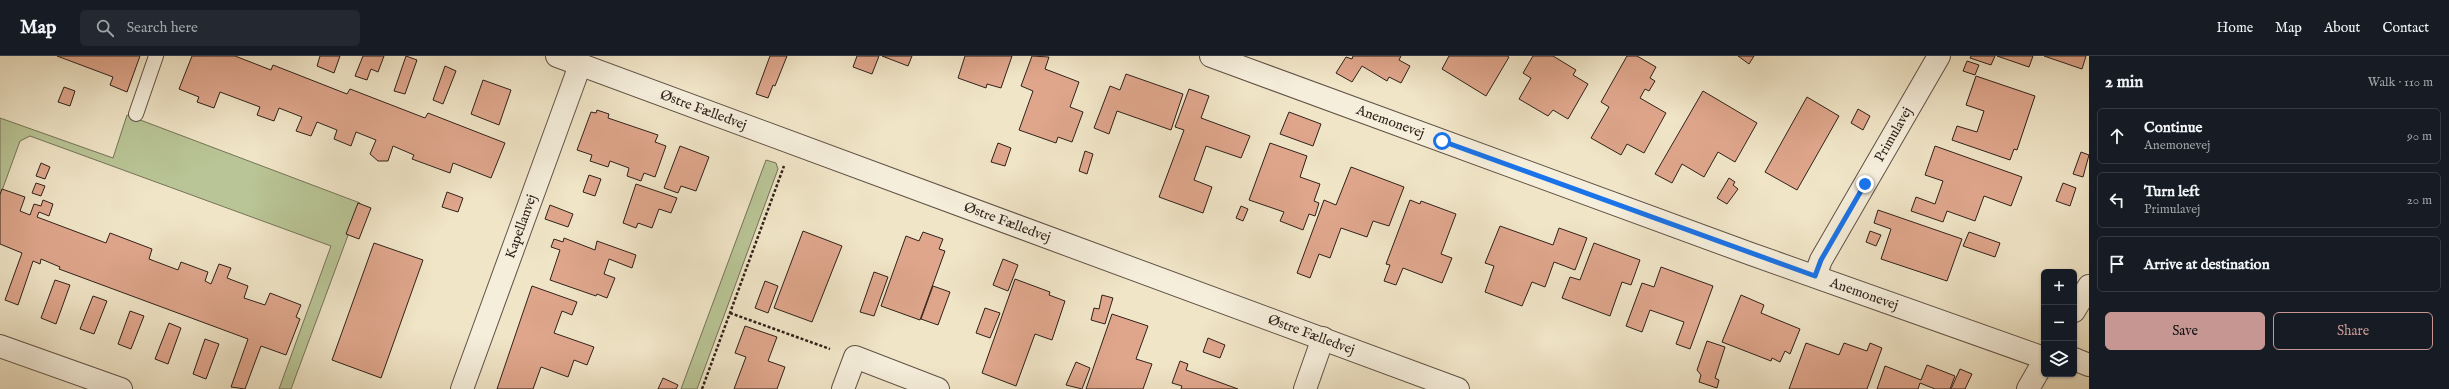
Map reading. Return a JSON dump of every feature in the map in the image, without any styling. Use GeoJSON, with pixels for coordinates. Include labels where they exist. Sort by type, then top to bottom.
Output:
{"type":"FeatureCollection","features":[{"type":"Feature","properties":{"kind":"street","name":"Østre Fælledvej"},"geometry":{"type":"LineString","coordinates":[[557,56],[1458,389]]}},
{"type":"Feature","properties":{"kind":"street","name":"Anemonevej"},"geometry":{"type":"LineString","coordinates":[[1211,56],[2041,359]]}},
{"type":"Feature","properties":{"kind":"street","name":"Primulavej"},"geometry":{"type":"LineString","coordinates":[[1815,276],[1821,260],[1939,56]]}},
{"type":"Feature","properties":{"kind":"street","name":"Kapellanvej"},"geometry":{"type":"LineString","coordinates":[[462,389],[580,65]]}},
{"type":"Feature","properties":{"kind":"street"},"geometry":{"type":"LineString","coordinates":[[2077,306],[2089,286]]}},
{"type":"Feature","properties":{"kind":"street"},"geometry":{"type":"LineString","coordinates":[[1305,389],[1323,338]]}},
{"type":"Feature","properties":{"kind":"street"},"geometry":{"type":"LineString","coordinates":[[0,346],[121,389]]}},
{"type":"Feature","properties":{"kind":"street"},"geometry":{"type":"LineString","coordinates":[[843,389],[855,357],[938,389]]}},
{"type":"Feature","properties":{"kind":"street"},"geometry":{"type":"LineString","coordinates":[[2077,360],[2089,365]]}},
{"type":"Feature","properties":{"kind":"street"},"geometry":{"type":"LineString","coordinates":[[2028,389],[2041,365]]}},
{"type":"Feature","properties":{"kind":"lane"},"geometry":{"type":"LineString","coordinates":[[136,114],[156,56]]}},
{"type":"Feature","properties":{"kind":"path"},"geometry":{"type":"LineString","coordinates":[[702,389],[793,143]]}},
{"type":"Feature","properties":{"kind":"path"},"geometry":{"type":"LineString","coordinates":[[730,313],[855,357]]}},
{"type":"Feature","properties":{"kind":"green space"},"geometry":{"type":"Polygon","coordinates":[[[127,115],[360,203],[291,389],[279,389],[331,246],[30,136],[20,141],[0,196],[0,118],[113,158],[127,115]]]}},
{"type":"Feature","properties":{"kind":"green space"},"geometry":{"type":"Polygon","coordinates":[[[766,160],[776,163],[778,169],[697,389],[681,389],[766,160]]]}},
{"type":"Feature","properties":{"kind":"building"},"geometry":{"type":"Polygon","coordinates":[[[57,56],[140,56],[127,92],[110,85],[113,77],[57,56]]]}},
{"type":"Feature","properties":{"kind":"building"},"geometry":{"type":"Polygon","coordinates":[[[192,56],[235,56],[271,70],[273,65],[347,94],[350,89],[425,118],[428,113],[505,143],[491,178],[453,163],[450,173],[412,159],[414,155],[393,146],[388,161],[378,161],[370,154],[376,140],[356,132],[351,146],[334,139],[337,130],[317,122],[311,136],[296,131],[302,117],[279,108],[274,121],[257,115],[260,107],[220,92],[214,108],[197,102],[199,97],[179,89],[192,56]]]}},
{"type":"Feature","properties":{"kind":"building"},"geometry":{"type":"Polygon","coordinates":[[[320,56],[340,56],[334,73],[317,66],[320,56]]]}},
{"type":"Feature","properties":{"kind":"building"},"geometry":{"type":"Polygon","coordinates":[[[363,56],[384,56],[378,72],[371,69],[367,80],[355,76],[363,56]]]}},
{"type":"Feature","properties":{"kind":"building"},"geometry":{"type":"Polygon","coordinates":[[[406,56],[417,60],[405,94],[394,91],[406,56]]]}},
{"type":"Feature","properties":{"kind":"building"},"geometry":{"type":"Polygon","coordinates":[[[770,56],[787,56],[775,86],[773,85],[768,98],[756,94],[770,56]]]}},
{"type":"Feature","properties":{"kind":"building"},"geometry":{"type":"Polygon","coordinates":[[[857,56],[879,56],[872,74],[853,67],[857,56]]]}},
{"type":"Feature","properties":{"kind":"building"},"geometry":{"type":"Polygon","coordinates":[[[882,56],[912,56],[908,66],[882,56]]]}},
{"type":"Feature","properties":{"kind":"building"},"geometry":{"type":"Polygon","coordinates":[[[965,56],[1012,56],[1001,88],[987,84],[986,88],[958,78],[965,56]]]}},
{"type":"Feature","properties":{"kind":"building"},"geometry":{"type":"Polygon","coordinates":[[[1032,56],[1049,57],[1045,69],[1079,82],[1070,107],[1083,112],[1072,142],[1058,137],[1056,143],[1019,130],[1033,91],[1021,86],[1032,56]]]}},
{"type":"Feature","properties":{"kind":"building"},"geometry":{"type":"Polygon","coordinates":[[[1353,56],[1401,56],[1399,60],[1410,66],[1401,83],[1389,77],[1387,81],[1362,66],[1352,82],[1336,73],[1346,57],[1352,59],[1353,56]]]}},
{"type":"Feature","properties":{"kind":"building"},"geometry":{"type":"Polygon","coordinates":[[[1449,56],[1509,57],[1486,96],[1442,69],[1449,56]]]}},
{"type":"Feature","properties":{"kind":"building"},"geometry":{"type":"Polygon","coordinates":[[[1533,56],[1553,56],[1576,70],[1573,75],[1588,84],[1568,119],[1553,110],[1548,116],[1519,99],[1531,78],[1523,73],[1533,56]]]}},
{"type":"Feature","properties":{"kind":"building"},"geometry":{"type":"Polygon","coordinates":[[[1627,56],[1637,56],[1656,67],[1650,78],[1655,81],[1649,91],[1645,89],[1640,98],[1666,113],[1644,153],[1627,144],[1621,155],[1591,138],[1609,107],[1601,102],[1627,56]]]}},
{"type":"Feature","properties":{"kind":"building"},"geometry":{"type":"Polygon","coordinates":[[[1738,56],[1754,56],[1749,64],[1738,56]]]}},
{"type":"Feature","properties":{"kind":"building"},"geometry":{"type":"Polygon","coordinates":[[[1971,56],[1995,56],[1991,65],[1970,58],[1971,56]]]}},
{"type":"Feature","properties":{"kind":"building"},"geometry":{"type":"Polygon","coordinates":[[[1997,56],[2033,56],[2029,67],[1997,56]]]}},
{"type":"Feature","properties":{"kind":"building"},"geometry":{"type":"Polygon","coordinates":[[[2044,56],[2086,56],[2082,69],[2044,56]]]}},
{"type":"Feature","properties":{"kind":"building"},"geometry":{"type":"Polygon","coordinates":[[[1967,61],[1979,65],[1975,75],[1963,71],[1967,61]]]}},
{"type":"Feature","properties":{"kind":"building"},"geometry":{"type":"Polygon","coordinates":[[[445,66],[456,71],[443,104],[433,100],[445,66]]]}},
{"type":"Feature","properties":{"kind":"building"},"geometry":{"type":"Polygon","coordinates":[[[1126,74],[1183,94],[1171,130],[1117,111],[1109,134],[1094,128],[1110,86],[1120,90],[1126,74]]]}},
{"type":"Feature","properties":{"kind":"building"},"geometry":{"type":"Polygon","coordinates":[[[1976,76],[2035,96],[2017,150],[2014,149],[2010,160],[1952,140],[1957,126],[1977,132],[1984,111],[1966,105],[1976,76]]]}},
{"type":"Feature","properties":{"kind":"building"},"geometry":{"type":"Polygon","coordinates":[[[483,80],[511,90],[499,125],[471,114],[483,80]]]}},
{"type":"Feature","properties":{"kind":"building"},"geometry":{"type":"Polygon","coordinates":[[[64,87],[75,91],[70,106],[58,102],[64,87]]]}},
{"type":"Feature","properties":{"kind":"building"},"geometry":{"type":"Polygon","coordinates":[[[1189,89],[1209,96],[1201,118],[1250,136],[1241,158],[1206,146],[1194,180],[1212,187],[1203,213],[1159,197],[1184,130],[1175,127],[1189,89]]]}},
{"type":"Feature","properties":{"kind":"building"},"geometry":{"type":"Polygon","coordinates":[[[1703,91],[1757,123],[1735,162],[1718,152],[1704,177],[1682,164],[1672,183],[1655,174],[1703,91]]]}},
{"type":"Feature","properties":{"kind":"building"},"geometry":{"type":"Polygon","coordinates":[[[1807,97],[1839,116],[1797,190],[1765,172],[1807,97]]]}},
{"type":"Feature","properties":{"kind":"building"},"geometry":{"type":"Polygon","coordinates":[[[1858,109],[1870,116],[1863,130],[1851,123],[1858,109]]]}},
{"type":"Feature","properties":{"kind":"building"},"geometry":{"type":"Polygon","coordinates":[[[597,110],[609,114],[608,118],[658,135],[655,142],[666,146],[655,177],[644,173],[641,181],[627,176],[629,168],[610,161],[608,167],[590,161],[592,155],[577,150],[591,112],[596,113],[597,110]]]}},
{"type":"Feature","properties":{"kind":"building"},"geometry":{"type":"Polygon","coordinates":[[[1289,112],[1321,124],[1313,146],[1280,134],[1289,112]]]}},
{"type":"Feature","properties":{"kind":"building"},"geometry":{"type":"Polygon","coordinates":[[[998,143],[1011,148],[1005,166],[991,162],[998,143]]]}},
{"type":"Feature","properties":{"kind":"building"},"geometry":{"type":"Polygon","coordinates":[[[1270,143],[1307,156],[1300,177],[1320,184],[1314,201],[1319,203],[1315,216],[1309,214],[1303,230],[1280,221],[1284,212],[1249,200],[1270,143]]]}},
{"type":"Feature","properties":{"kind":"building"},"geometry":{"type":"Polygon","coordinates":[[[680,146],[709,157],[696,191],[681,186],[678,193],[664,188],[680,146]]]}},
{"type":"Feature","properties":{"kind":"building"},"geometry":{"type":"Polygon","coordinates":[[[1935,146],[2022,177],[2011,206],[1984,196],[1975,221],[1947,211],[1943,222],[1911,211],[1916,197],[1935,204],[1943,181],[1925,175],[1935,146]]]}},
{"type":"Feature","properties":{"kind":"building"},"geometry":{"type":"Polygon","coordinates":[[[1085,151],[1093,154],[1087,174],[1079,171],[1085,151]]]}},
{"type":"Feature","properties":{"kind":"building"},"geometry":{"type":"Polygon","coordinates":[[[2081,152],[2089,155],[2083,177],[2073,174],[2081,152]]]}},
{"type":"Feature","properties":{"kind":"building"},"geometry":{"type":"Polygon","coordinates":[[[41,163],[50,167],[45,179],[36,176],[41,163]]]}},
{"type":"Feature","properties":{"kind":"building"},"geometry":{"type":"Polygon","coordinates":[[[1351,167],[1404,187],[1389,226],[1373,221],[1367,237],[1341,228],[1330,258],[1319,254],[1310,278],[1297,273],[1324,200],[1336,205],[1351,167]]]}},
{"type":"Feature","properties":{"kind":"building"},"geometry":{"type":"Polygon","coordinates":[[[589,175],[601,179],[595,196],[583,192],[589,175]]]}},
{"type":"Feature","properties":{"kind":"building"},"geometry":{"type":"Polygon","coordinates":[[[1729,178],[1735,182],[1733,185],[1738,189],[1727,204],[1717,198],[1729,178]]]}},
{"type":"Feature","properties":{"kind":"building"},"geometry":{"type":"Polygon","coordinates":[[[36,183],[45,186],[41,196],[32,193],[36,183]]]}},
{"type":"Feature","properties":{"kind":"building"},"geometry":{"type":"Polygon","coordinates":[[[2063,183],[2076,188],[2070,206],[2056,201],[2063,183]]]}},
{"type":"Feature","properties":{"kind":"building"},"geometry":{"type":"Polygon","coordinates":[[[636,184],[677,198],[671,213],[659,209],[652,228],[638,223],[636,228],[623,223],[636,184]]]}},
{"type":"Feature","properties":{"kind":"building"},"geometry":{"type":"Polygon","coordinates":[[[2,189],[25,197],[20,211],[30,215],[34,204],[41,206],[43,200],[53,204],[49,216],[39,212],[37,217],[106,243],[110,233],[152,249],[149,259],[178,270],[181,262],[208,272],[205,281],[211,284],[219,264],[231,268],[227,278],[248,286],[244,298],[265,305],[270,293],[301,305],[296,317],[300,319],[286,355],[261,346],[245,389],[231,387],[248,339],[59,269],[60,267],[41,259],[40,264],[33,261],[18,305],[5,300],[22,253],[0,244],[0,195],[2,189]]]}},
{"type":"Feature","properties":{"kind":"building"},"geometry":{"type":"Polygon","coordinates":[[[447,192],[463,198],[458,212],[442,207],[447,192]]]}},
{"type":"Feature","properties":{"kind":"building"},"geometry":{"type":"Polygon","coordinates":[[[1410,200],[1420,204],[1421,201],[1456,214],[1441,254],[1452,258],[1442,283],[1403,268],[1396,285],[1384,281],[1390,265],[1386,264],[1410,200]]]}},
{"type":"Feature","properties":{"kind":"building"},"geometry":{"type":"Polygon","coordinates":[[[358,203],[371,208],[359,239],[346,234],[358,203]]]}},
{"type":"Feature","properties":{"kind":"building"},"geometry":{"type":"Polygon","coordinates":[[[550,205],[573,214],[568,227],[545,219],[550,205]]]}},
{"type":"Feature","properties":{"kind":"building"},"geometry":{"type":"Polygon","coordinates":[[[1241,206],[1248,209],[1243,221],[1236,218],[1241,206]]]}},
{"type":"Feature","properties":{"kind":"building"},"geometry":{"type":"Polygon","coordinates":[[[1878,210],[1962,239],[1947,281],[1881,259],[1891,229],[1874,223],[1878,210]]]}},
{"type":"Feature","properties":{"kind":"building"},"geometry":{"type":"Polygon","coordinates":[[[1500,226],[1553,245],[1559,228],[1587,238],[1575,270],[1554,262],[1545,287],[1532,282],[1522,306],[1485,292],[1494,266],[1485,263],[1500,226]]]}},
{"type":"Feature","properties":{"kind":"building"},"geometry":{"type":"Polygon","coordinates":[[[803,231],[842,246],[812,322],[774,308],[803,231]]]}},
{"type":"Feature","properties":{"kind":"building"},"geometry":{"type":"Polygon","coordinates":[[[1870,231],[1881,235],[1876,246],[1866,242],[1870,231]]]}},
{"type":"Feature","properties":{"kind":"building"},"geometry":{"type":"Polygon","coordinates":[[[923,232],[943,239],[939,249],[945,251],[920,320],[881,306],[906,236],[919,241],[923,232]]]}},
{"type":"Feature","properties":{"kind":"building"},"geometry":{"type":"Polygon","coordinates":[[[1969,232],[2000,243],[1995,257],[1963,246],[1969,232]]]}},
{"type":"Feature","properties":{"kind":"building"},"geometry":{"type":"Polygon","coordinates":[[[564,238],[595,250],[597,241],[636,255],[632,268],[609,259],[604,274],[615,278],[607,298],[597,294],[596,296],[550,280],[560,250],[551,247],[554,239],[563,242],[564,238]]]}},
{"type":"Feature","properties":{"kind":"building"},"geometry":{"type":"Polygon","coordinates":[[[374,243],[423,260],[381,378],[332,360],[374,243]]]}},
{"type":"Feature","properties":{"kind":"building"},"geometry":{"type":"Polygon","coordinates":[[[1594,243],[1640,260],[1631,285],[1622,282],[1610,316],[1562,298],[1570,277],[1580,280],[1594,243]]]}},
{"type":"Feature","properties":{"kind":"building"},"geometry":{"type":"Polygon","coordinates":[[[1003,259],[1018,265],[1008,291],[993,285],[1003,259]]]}},
{"type":"Feature","properties":{"kind":"building"},"geometry":{"type":"Polygon","coordinates":[[[1661,267],[1713,286],[1690,349],[1676,344],[1684,322],[1650,310],[1642,332],[1626,326],[1642,283],[1654,287],[1661,267]]]}},
{"type":"Feature","properties":{"kind":"building"},"geometry":{"type":"Polygon","coordinates":[[[874,272],[888,277],[874,316],[860,312],[874,272]]]}},
{"type":"Feature","properties":{"kind":"building"},"geometry":{"type":"Polygon","coordinates":[[[1015,279],[1050,292],[1049,295],[1065,301],[1052,340],[1035,334],[1016,386],[982,373],[1015,279]]]}},
{"type":"Feature","properties":{"kind":"building"},"geometry":{"type":"Polygon","coordinates":[[[55,280],[70,285],[56,324],[41,318],[55,280]]]}},
{"type":"Feature","properties":{"kind":"building"},"geometry":{"type":"Polygon","coordinates":[[[765,281],[778,286],[768,313],[755,308],[765,281]]]}},
{"type":"Feature","properties":{"kind":"building"},"geometry":{"type":"Polygon","coordinates":[[[532,286],[577,302],[572,315],[562,311],[554,333],[594,347],[587,365],[574,360],[568,377],[541,367],[533,389],[497,389],[532,286]]]}},
{"type":"Feature","properties":{"kind":"building"},"geometry":{"type":"Polygon","coordinates":[[[933,286],[950,292],[938,325],[921,319],[933,286]]]}},
{"type":"Feature","properties":{"kind":"building"},"geometry":{"type":"Polygon","coordinates":[[[1102,295],[1113,298],[1105,324],[1091,320],[1094,308],[1099,309],[1102,295]]]}},
{"type":"Feature","properties":{"kind":"building"},"geometry":{"type":"Polygon","coordinates":[[[1741,295],[1764,305],[1761,313],[1800,329],[1790,354],[1785,351],[1780,362],[1772,358],[1771,361],[1722,342],[1741,295]]]}},
{"type":"Feature","properties":{"kind":"building"},"geometry":{"type":"Polygon","coordinates":[[[93,296],[107,301],[94,334],[80,329],[93,296]]]}},
{"type":"Feature","properties":{"kind":"building"},"geometry":{"type":"Polygon","coordinates":[[[985,308],[1000,313],[990,338],[976,333],[985,308]]]}},
{"type":"Feature","properties":{"kind":"building"},"geometry":{"type":"Polygon","coordinates":[[[130,311],[144,316],[131,349],[118,344],[130,311]]]}},
{"type":"Feature","properties":{"kind":"building"},"geometry":{"type":"Polygon","coordinates":[[[1112,314],[1148,326],[1136,359],[1152,364],[1143,389],[1086,389],[1112,314]]]}},
{"type":"Feature","properties":{"kind":"building"},"geometry":{"type":"Polygon","coordinates":[[[169,323],[181,328],[168,364],[155,359],[169,323]]]}},
{"type":"Feature","properties":{"kind":"building"},"geometry":{"type":"Polygon","coordinates":[[[745,326],[777,337],[768,361],[785,367],[777,389],[734,389],[746,357],[735,353],[745,326]]]}},
{"type":"Feature","properties":{"kind":"building"},"geometry":{"type":"Polygon","coordinates":[[[1208,338],[1225,345],[1220,358],[1203,352],[1208,338]]]}},
{"type":"Feature","properties":{"kind":"building"},"geometry":{"type":"Polygon","coordinates":[[[205,339],[219,344],[206,379],[193,374],[205,339]]]}},
{"type":"Feature","properties":{"kind":"building"},"geometry":{"type":"Polygon","coordinates":[[[1707,341],[1725,347],[1715,378],[1719,380],[1717,388],[1699,382],[1701,375],[1697,370],[1707,341]]]}},
{"type":"Feature","properties":{"kind":"building"},"geometry":{"type":"Polygon","coordinates":[[[1806,343],[1839,355],[1844,343],[1867,351],[1870,343],[1882,348],[1867,389],[1789,389],[1806,343]]]}},
{"type":"Feature","properties":{"kind":"building"},"geometry":{"type":"Polygon","coordinates":[[[1180,361],[1188,364],[1186,370],[1238,389],[1181,389],[1182,386],[1172,383],[1180,361]]]}},
{"type":"Feature","properties":{"kind":"building"},"geometry":{"type":"Polygon","coordinates":[[[1076,362],[1090,368],[1082,389],[1066,385],[1076,362]]]}},
{"type":"Feature","properties":{"kind":"building"},"geometry":{"type":"Polygon","coordinates":[[[1927,365],[1955,376],[1950,389],[1935,389],[1920,383],[1918,389],[1877,389],[1885,366],[1921,380],[1927,365]]]}},
{"type":"Feature","properties":{"kind":"building"},"geometry":{"type":"Polygon","coordinates":[[[1960,369],[1972,374],[1965,389],[1951,389],[1960,369]]]}},
{"type":"Feature","properties":{"kind":"building"},"geometry":{"type":"Polygon","coordinates":[[[663,378],[678,385],[676,389],[658,389],[663,378]]]}},
{"type":"Feature","properties":{"kind":"route"},"geometry":{"type":"LineString","coordinates":[[1442,141],[1815,276],[1821,260],[1865,184]]}}]}
